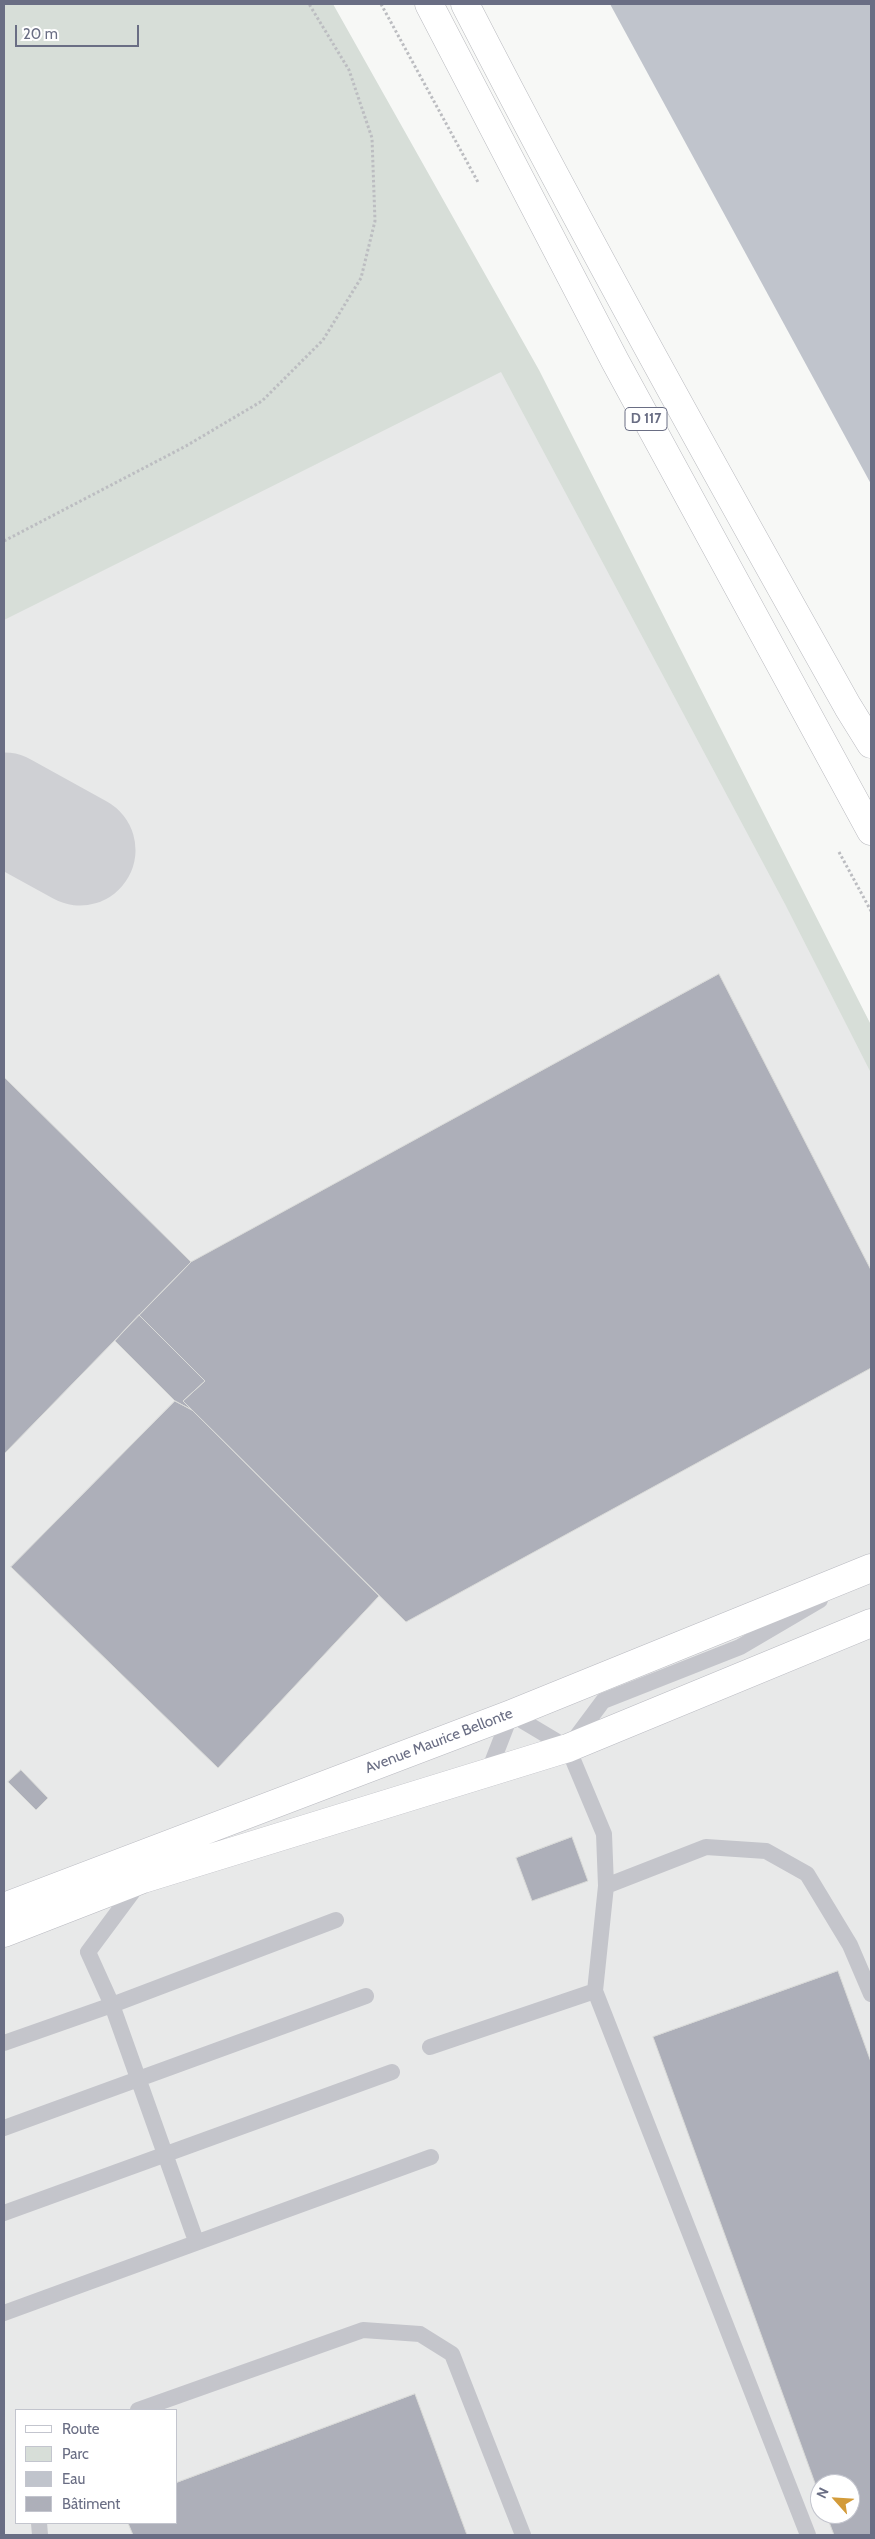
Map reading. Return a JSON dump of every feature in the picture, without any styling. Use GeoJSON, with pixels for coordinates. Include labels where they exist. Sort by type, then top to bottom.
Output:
{"type":"FeatureCollection","features":[{"type":"Feature","properties":{"kind":"street","name":"D 117"},"geometry":{"type":"LineString","coordinates":[[429,4],[615,361],[871,831]]}},
{"type":"Feature","properties":{"kind":"street","name":"D 117"},"geometry":{"type":"LineString","coordinates":[[466,4],[539,148],[705,453],[848,707],[871,744]]}},
{"type":"Feature","properties":{"kind":"street","name":"Avenue Maurice Bellonte"},"geometry":{"type":"LineString","coordinates":[[4,1933],[139,1868],[511,1714],[871,1569]]}},
{"type":"Feature","properties":{"kind":"street","name":"Avenue Maurice Bellonte"},"geometry":{"type":"LineString","coordinates":[[4,1907],[139,1868],[488,1773],[568,1748],[871,1623]]}},
{"type":"Feature","properties":{"kind":"lane"},"geometry":{"type":"LineString","coordinates":[[568,1748],[603,1701],[740,1647],[871,1569]]}},
{"type":"Feature","properties":{"kind":"lane"},"geometry":{"type":"LineString","coordinates":[[488,1773],[511,1714],[568,1748],[604,1834],[606,1886],[595,1991],[808,2535]]}},
{"type":"Feature","properties":{"kind":"lane"},"geometry":{"type":"LineString","coordinates":[[606,1886],[706,1847],[766,1851],[807,1874],[850,1945],[871,1994]]}},
{"type":"Feature","properties":{"kind":"lane"},"geometry":{"type":"LineString","coordinates":[[139,1868],[88,1952],[112,2005],[196,2241]]}},
{"type":"Feature","properties":{"kind":"lane"},"geometry":{"type":"LineString","coordinates":[[4,2043],[112,2005],[336,1920]]}},
{"type":"Feature","properties":{"kind":"lane"},"geometry":{"type":"LineString","coordinates":[[430,2047],[595,1991]]}},
{"type":"Feature","properties":{"kind":"lane"},"geometry":{"type":"LineString","coordinates":[[4,2128],[366,1996]]}},
{"type":"Feature","properties":{"kind":"lane"},"geometry":{"type":"LineString","coordinates":[[4,2213],[392,2072]]}},
{"type":"Feature","properties":{"kind":"lane"},"geometry":{"type":"LineString","coordinates":[[4,2313],[196,2241],[431,2157]]}},
{"type":"Feature","properties":{"kind":"lane"},"geometry":{"type":"LineString","coordinates":[[141,2409],[363,2330],[420,2334],[452,2354],[523,2535]]}},
{"type":"Feature","properties":{"kind":"path"},"geometry":{"type":"LineString","coordinates":[[4,541],[186,446],[262,402],[323,340],[361,278],[375,221],[372,138],[349,70],[309,4]]}},
{"type":"Feature","properties":{"kind":"shaded area"},"geometry":{"type":"Polygon","coordinates":[[[4,4],[324,4],[871,1025],[871,2535],[4,2535],[4,4]]]}},
{"type":"Feature","properties":{"kind":"green space"},"geometry":{"type":"Polygon","coordinates":[[[4,4],[333,4],[539,370],[871,1025],[871,1073],[785,904],[501,372],[4,620],[4,4]]]}},
{"type":"Feature","properties":{"kind":"water"},"geometry":{"type":"Polygon","coordinates":[[[610,4],[871,4],[871,484],[610,4]]]}},
{"type":"Feature","properties":{"kind":"building"},"geometry":{"type":"Polygon","coordinates":[[[719,974],[871,1270],[871,1368],[406,1622],[183,1401],[205,1381],[139,1315],[191,1262],[719,974]]]}},
{"type":"Feature","properties":{"kind":"building"},"geometry":{"type":"Polygon","coordinates":[[[4,1077],[191,1262],[4,1454],[4,1077]]]}},
{"type":"Feature","properties":{"kind":"building"},"geometry":{"type":"Polygon","coordinates":[[[139,1315],[205,1381],[183,1401],[192,1410],[175,1401],[115,1341],[139,1315]]]}},
{"type":"Feature","properties":{"kind":"building"},"geometry":{"type":"Polygon","coordinates":[[[175,1401],[192,1410],[379,1596],[218,1768],[11,1567],[175,1401]]]}},
{"type":"Feature","properties":{"kind":"building"},"geometry":{"type":"Polygon","coordinates":[[[21,1770],[48,1798],[36,1810],[8,1782],[21,1770]]]}},
{"type":"Feature","properties":{"kind":"building"},"geometry":{"type":"Polygon","coordinates":[[[572,1837],[588,1881],[532,1901],[516,1858],[572,1837]]]}},
{"type":"Feature","properties":{"kind":"building"},"geometry":{"type":"Polygon","coordinates":[[[838,1971],[871,2062],[871,2535],[834,2535],[830,2524],[860,2524],[860,2474],[812,2474],[653,2037],[838,1971]]]}},
{"type":"Feature","properties":{"kind":"building"},"geometry":{"type":"Polygon","coordinates":[[[415,2394],[467,2535],[133,2535],[128,2524],[178,2524],[178,2482],[415,2394]]]}},
{"type":"Feature","properties":{"kind":"taxiway"},"geometry":{"type":"LineString","coordinates":[[4,808],[80,850]]}}]}
